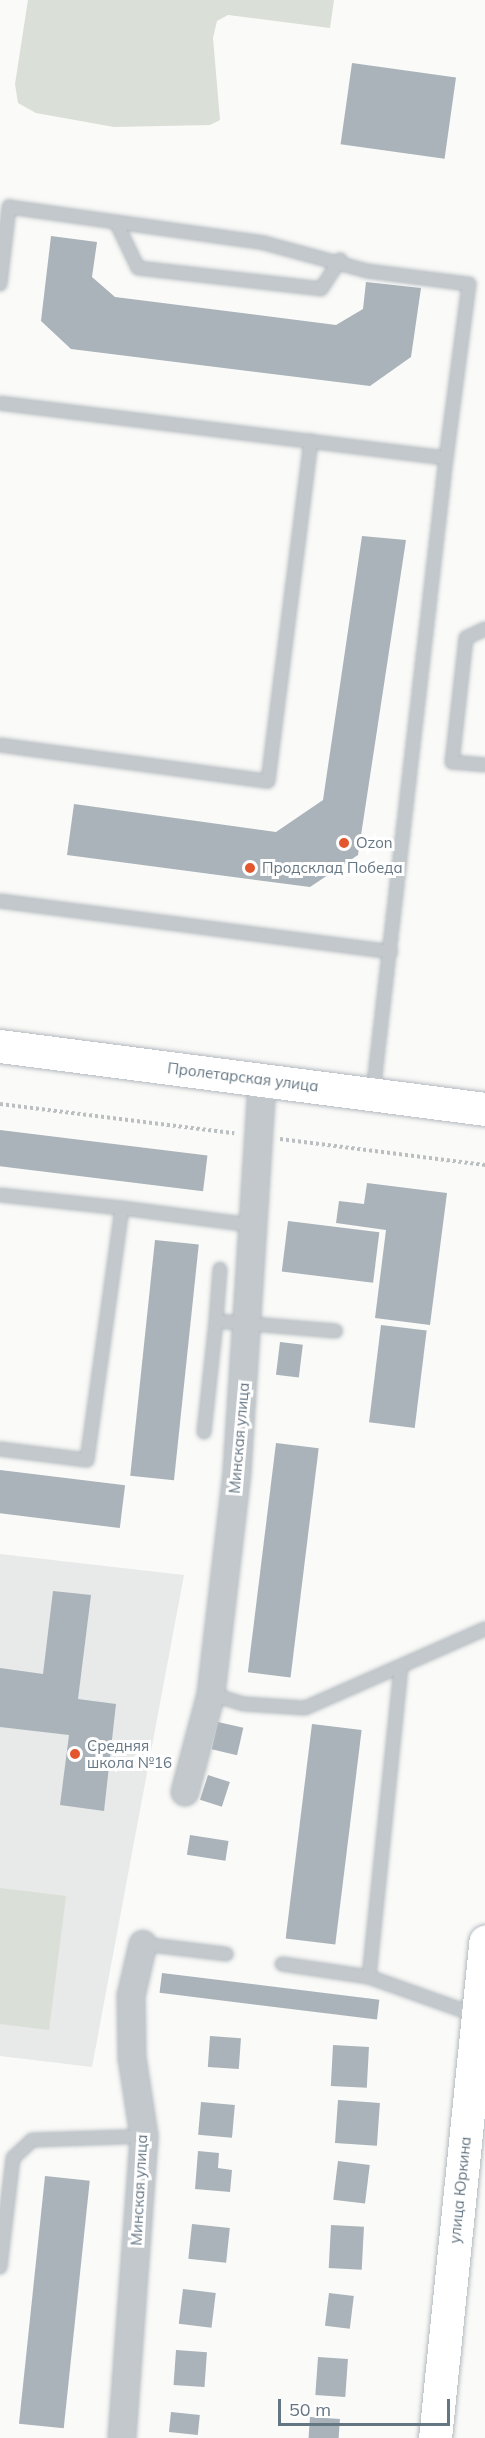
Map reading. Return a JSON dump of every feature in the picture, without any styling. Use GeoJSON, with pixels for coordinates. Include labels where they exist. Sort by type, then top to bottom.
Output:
{"type":"FeatureCollection","features":[{"type":"Feature","properties":{"kind":"main road","name":"Пролетарская улица"},"geometry":{"type":"LineString","coordinates":[[0,1047],[485,1109]]}},
{"type":"Feature","properties":{"kind":"main road","name":"улица Юркина"},"geometry":{"type":"LineString","coordinates":[[435,2438],[479,2057],[477,2016],[485,1942]]}},
{"type":"Feature","properties":{"kind":"street","name":"Минская улица"},"geometry":{"type":"LineString","coordinates":[[185,1792],[211,1694],[237,1471],[248,1323],[250,1225],[262,1080]]}},
{"type":"Feature","properties":{"kind":"street","name":"Минская улица"},"geometry":{"type":"LineString","coordinates":[[122,2438],[144,2136],[132,2058],[131,1996],[143,1944]]}},
{"type":"Feature","properties":{"kind":"lane"},"geometry":{"type":"LineString","coordinates":[[0,284],[9,207],[264,243],[340,260],[366,271],[469,284],[446,458],[373,1094]]}},
{"type":"Feature","properties":{"kind":"lane"},"geometry":{"type":"LineString","coordinates":[[116,222],[138,268],[321,289],[340,260]]}},
{"type":"Feature","properties":{"kind":"lane"},"geometry":{"type":"LineString","coordinates":[[0,403],[446,458]]}},
{"type":"Feature","properties":{"kind":"lane"},"geometry":{"type":"LineString","coordinates":[[0,745],[268,781],[311,441]]}},
{"type":"Feature","properties":{"kind":"lane"},"geometry":{"type":"LineString","coordinates":[[485,629],[466,638],[452,762],[485,765]]}},
{"type":"Feature","properties":{"kind":"lane"},"geometry":{"type":"LineString","coordinates":[[0,901],[391,952]]}},
{"type":"Feature","properties":{"kind":"lane"},"geometry":{"type":"LineString","coordinates":[[0,1195],[250,1225]]}},
{"type":"Feature","properties":{"kind":"lane"},"geometry":{"type":"LineString","coordinates":[[0,1449],[87,1460],[122,1208]]}},
{"type":"Feature","properties":{"kind":"lane"},"geometry":{"type":"LineString","coordinates":[[204,1432],[220,1269]]}},
{"type":"Feature","properties":{"kind":"lane"},"geometry":{"type":"LineString","coordinates":[[216,1321],[336,1331]]}},
{"type":"Feature","properties":{"kind":"lane"},"geometry":{"type":"LineString","coordinates":[[211,1694],[244,1704],[305,1708],[401,1668],[476,1629],[485,1629]]}},
{"type":"Feature","properties":{"kind":"lane"},"geometry":{"type":"LineString","coordinates":[[369,1977],[401,1668]]}},
{"type":"Feature","properties":{"kind":"lane"},"geometry":{"type":"LineString","coordinates":[[143,1944],[226,1954]]}},
{"type":"Feature","properties":{"kind":"lane"},"geometry":{"type":"LineString","coordinates":[[282,1964],[369,1977],[477,2016]]}},
{"type":"Feature","properties":{"kind":"lane"},"geometry":{"type":"LineString","coordinates":[[0,2268],[13,2158],[32,2140],[144,2136]]}},
{"type":"Feature","properties":{"kind":"shaded area"},"geometry":{"type":"Polygon","coordinates":[[[28,0],[334,0],[330,28],[228,15],[217,21],[213,38],[220,120],[210,125],[114,127],[36,113],[18,103],[15,84],[28,0]]]}},
{"type":"Feature","properties":{"kind":"shaded area","name":"Средняя школа №16"},"geometry":{"type":"Polygon","coordinates":[[[0,1554],[184,1575],[92,2067],[0,2056],[0,1554]]]}},
{"type":"Feature","properties":{"kind":"shaded area"},"geometry":{"type":"Polygon","coordinates":[[[0,1888],[66,1896],[49,2030],[0,2024],[0,1888]]]}},
{"type":"Feature","properties":{"kind":"building"},"geometry":{"type":"Polygon","coordinates":[[[352,63],[456,78],[445,159],[341,144],[352,63]]]}},
{"type":"Feature","properties":{"kind":"building"},"geometry":{"type":"Polygon","coordinates":[[[51,236],[97,242],[92,277],[115,297],[336,325],[363,309],[366,282],[421,288],[411,357],[370,386],[71,349],[41,321],[51,236]]]}},
{"type":"Feature","properties":{"kind":"building"},"geometry":{"type":"Polygon","coordinates":[[[362,536],[406,540],[358,855],[310,887],[67,855],[74,804],[276,832],[323,800],[362,536]]]}},
{"type":"Feature","properties":{"kind":"building"},"geometry":{"type":"Polygon","coordinates":[[[0,1130],[207,1155],[203,1191],[0,1166],[0,1130]]]}},
{"type":"Feature","properties":{"kind":"building"},"geometry":{"type":"Polygon","coordinates":[[[367,1183],[447,1193],[430,1325],[375,1318],[386,1230],[336,1223],[339,1201],[364,1204],[367,1183]]]}},
{"type":"Feature","properties":{"kind":"building"},"geometry":{"type":"Polygon","coordinates":[[[288,1221],[379,1232],[373,1283],[282,1272],[288,1221]]]}},
{"type":"Feature","properties":{"kind":"building"},"geometry":{"type":"Polygon","coordinates":[[[155,1240],[199,1245],[174,1480],[130,1476],[155,1240]]]}},
{"type":"Feature","properties":{"kind":"building"},"geometry":{"type":"Polygon","coordinates":[[[381,1325],[427,1331],[415,1428],[369,1422],[381,1325]]]}},
{"type":"Feature","properties":{"kind":"building"},"geometry":{"type":"Polygon","coordinates":[[[280,1342],[303,1345],[299,1378],[276,1375],[280,1342]]]}},
{"type":"Feature","properties":{"kind":"building"},"geometry":{"type":"Polygon","coordinates":[[[276,1443],[319,1448],[291,1678],[248,1672],[276,1443]]]}},
{"type":"Feature","properties":{"kind":"building"},"geometry":{"type":"Polygon","coordinates":[[[0,1470],[125,1485],[120,1528],[0,1513],[0,1470]]]}},
{"type":"Feature","properties":{"kind":"building"},"geometry":{"type":"Polygon","coordinates":[[[53,1591],[91,1595],[78,1699],[116,1704],[104,1811],[60,1805],[69,1735],[0,1727],[0,1668],[43,1674],[53,1591]]]}},
{"type":"Feature","properties":{"kind":"building"},"geometry":{"type":"Polygon","coordinates":[[[218,1722],[243,1728],[237,1755],[212,1749],[218,1722]]]}},
{"type":"Feature","properties":{"kind":"building"},"geometry":{"type":"Polygon","coordinates":[[[312,1724],[362,1730],[335,1944],[286,1938],[312,1724]]]}},
{"type":"Feature","properties":{"kind":"building"},"geometry":{"type":"Polygon","coordinates":[[[208,1775],[230,1782],[222,1807],[200,1800],[208,1775]]]}},
{"type":"Feature","properties":{"kind":"building"},"geometry":{"type":"Polygon","coordinates":[[[190,1835],[229,1841],[225,1861],[187,1855],[190,1835]]]}},
{"type":"Feature","properties":{"kind":"building"},"geometry":{"type":"Polygon","coordinates":[[[162,1973],[379,2000],[377,2020],[160,1993],[162,1973]]]}},
{"type":"Feature","properties":{"kind":"building"},"geometry":{"type":"Polygon","coordinates":[[[210,2036],[241,2038],[239,2069],[208,2067],[210,2036]]]}},
{"type":"Feature","properties":{"kind":"building"},"geometry":{"type":"Polygon","coordinates":[[[333,2045],[369,2047],[367,2088],[331,2086],[333,2045]]]}},
{"type":"Feature","properties":{"kind":"building"},"geometry":{"type":"Polygon","coordinates":[[[338,2100],[380,2103],[377,2146],[335,2143],[338,2100]]]}},
{"type":"Feature","properties":{"kind":"building"},"geometry":{"type":"Polygon","coordinates":[[[201,2102],[235,2105],[232,2138],[198,2135],[201,2102]]]}},
{"type":"Feature","properties":{"kind":"building"},"geometry":{"type":"Polygon","coordinates":[[[198,2151],[219,2153],[218,2168],[232,2170],[230,2192],[195,2189],[198,2151]]]}},
{"type":"Feature","properties":{"kind":"building"},"geometry":{"type":"Polygon","coordinates":[[[338,2161],[370,2165],[365,2204],[333,2200],[338,2161]]]}},
{"type":"Feature","properties":{"kind":"building"},"geometry":{"type":"Polygon","coordinates":[[[45,2176],[90,2181],[64,2428],[19,2424],[45,2176]]]}},
{"type":"Feature","properties":{"kind":"building"},"geometry":{"type":"Polygon","coordinates":[[[192,2224],[230,2228],[226,2263],[188,2259],[192,2224]]]}},
{"type":"Feature","properties":{"kind":"building"},"geometry":{"type":"Polygon","coordinates":[[[331,2225],[364,2227],[362,2270],[329,2268],[331,2225]]]}},
{"type":"Feature","properties":{"kind":"building"},"geometry":{"type":"Polygon","coordinates":[[[183,2289],[216,2293],[211,2328],[179,2324],[183,2289]]]}},
{"type":"Feature","properties":{"kind":"building"},"geometry":{"type":"Polygon","coordinates":[[[329,2293],[354,2296],[350,2329],[325,2326],[329,2293]]]}},
{"type":"Feature","properties":{"kind":"building"},"geometry":{"type":"Polygon","coordinates":[[[176,2350],[207,2352],[204,2387],[174,2385],[176,2350]]]}},
{"type":"Feature","properties":{"kind":"building"},"geometry":{"type":"Polygon","coordinates":[[[318,2357],[348,2359],[345,2397],[315,2395],[318,2357]]]}},
{"type":"Feature","properties":{"kind":"building"},"geometry":{"type":"Polygon","coordinates":[[[171,2412],[200,2415],[198,2435],[169,2432],[171,2412]]]}},
{"type":"Feature","properties":{"kind":"building"},"geometry":{"type":"Polygon","coordinates":[[[310,2417],[340,2419],[339,2438],[309,2438],[310,2417]]]}},
{"type":"Feature","properties":{"kind":"place","name":"Ozon"},"geometry":{"type":"Point","coordinates":[344,843]}},
{"type":"Feature","properties":{"kind":"place","name":"Продсклад Победа"},"geometry":{"type":"Point","coordinates":[250,868]}},
{"type":"Feature","properties":{"kind":"place","name":"Средняя школа №16"},"geometry":{"type":"Point","coordinates":[75,1754]}}]}
